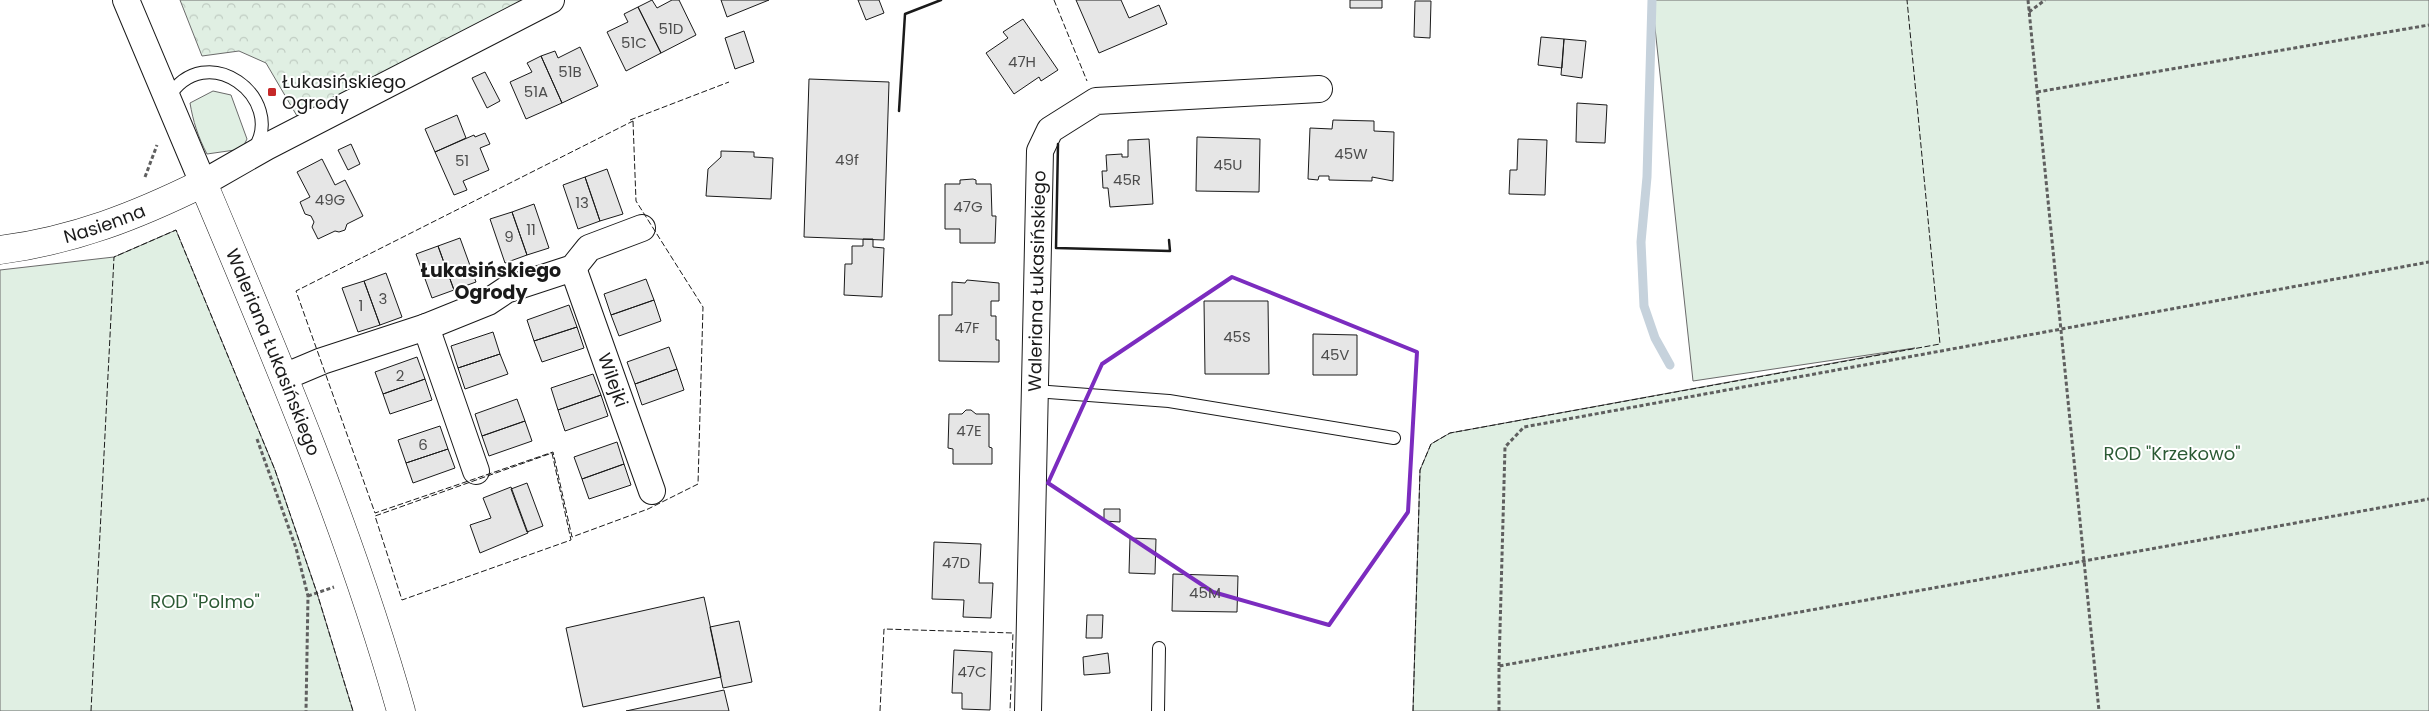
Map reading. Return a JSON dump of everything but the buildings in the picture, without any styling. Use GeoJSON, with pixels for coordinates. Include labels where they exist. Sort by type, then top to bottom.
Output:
{"type":"FeatureCollection","features":[{"type":"Feature","properties":{"kind":"street","name":"Waleriana Łukasińskiego"},"geometry":{"type":"LineString","coordinates":[[126,0],[284,377],[366,600],[401,711]]}},
{"type":"Feature","properties":{"kind":"street"},"geometry":{"type":"LineString","coordinates":[[203,183],[266,147],[551,0]]}},
{"type":"Feature","properties":{"kind":"street","name":"Waleriana Łukasińskiego"},"geometry":{"type":"LineString","coordinates":[[1028,711],[1040,151],[1050,130],[1096,101],[1319,89]]}},
{"type":"Feature","properties":{"kind":"street","name":"Nasienna"},"geometry":{"type":"LineString","coordinates":[[0,250],[46,243],[92,231],[147,210],[203,183]]}},
{"type":"Feature","properties":{"kind":"street"},"geometry":{"type":"LineString","coordinates":[[284,377],[322,362],[426,327],[488,302],[506,290],[573,268],[589,248],[642,228]]}},
{"type":"Feature","properties":{"kind":"street","name":"Wilejki"},"geometry":{"type":"LineString","coordinates":[[573,268],[652,492]]}},
{"type":"Feature","properties":{"kind":"street"},"geometry":{"type":"LineString","coordinates":[[426,327],[476,471]]}},
{"type":"Feature","properties":{"kind":"lane"},"geometry":{"type":"LineString","coordinates":[[168,98],[178,86],[201,74],[228,74],[243,84],[256,106],[261,129],[255,146],[242,162]]}},
{"type":"Feature","properties":{"kind":"lane"},"geometry":{"type":"LineString","coordinates":[[1036,390],[1169,401],[1394,438]]}},
{"type":"Feature","properties":{"kind":"lane"},"geometry":{"type":"LineString","coordinates":[[1158,711],[1159,648]]}},
{"type":"Feature","properties":{"kind":"path"},"geometry":{"type":"LineString","coordinates":[[2028,0],[2099,711]]}},
{"type":"Feature","properties":{"kind":"path"},"geometry":{"type":"LineString","coordinates":[[2029,12],[2045,0]]}},
{"type":"Feature","properties":{"kind":"path"},"geometry":{"type":"LineString","coordinates":[[2037,92],[2429,24]]}},
{"type":"Feature","properties":{"kind":"path"},"geometry":{"type":"LineString","coordinates":[[141,180],[147,175],[157,144]]}},
{"type":"Feature","properties":{"kind":"path"},"geometry":{"type":"LineString","coordinates":[[1499,711],[1505,447],[1524,427],[2429,262]]}},
{"type":"Feature","properties":{"kind":"path"},"geometry":{"type":"LineString","coordinates":[[256,439],[296,548],[308,596],[306,711]]}},
{"type":"Feature","properties":{"kind":"path"},"geometry":{"type":"LineString","coordinates":[[1499,666],[2429,499]]}},
{"type":"Feature","properties":{"kind":"path"},"geometry":{"type":"LineString","coordinates":[[308,596],[317,593]]}},
{"type":"Feature","properties":{"kind":"highlighted area"},"geometry":{"type":"Polygon","coordinates":[[[1232,277],[1417,352],[1408,512],[1329,625],[1213,592],[1048,483],[1102,364],[1232,277]]]}},
{"type":"Feature","properties":{"kind":"green space"},"geometry":{"type":"Polygon","coordinates":[[[180,0],[526,0],[297,116],[266,63],[239,51],[202,56],[180,0]]]}},
{"type":"Feature","properties":{"kind":"green space","name":"ROD \"Krzekowo\""},"geometry":{"type":"Polygon","coordinates":[[[1652,0],[2429,0],[2429,711],[1413,711],[1420,470],[1431,444],[1450,433],[1915,348],[1693,381],[1652,0]]]}},
{"type":"Feature","properties":{"kind":"green space"},"geometry":{"type":"Polygon","coordinates":[[[213,91],[231,95],[247,139],[242,149],[207,154],[204,148],[196,129],[190,103],[213,91]]]}},
{"type":"Feature","properties":{"kind":"green space","name":"ROD \"Polmo\""},"geometry":{"type":"Polygon","coordinates":[[[176,230],[275,470],[317,593],[353,711],[0,711],[0,270],[114,257],[176,230]]]}},
{"type":"Feature","properties":{"kind":"waterway"},"geometry":{"type":"LineString","coordinates":[[1652,0],[1647,177],[1641,242],[1644,306],[1655,338],[1670,365]]}},
{"type":"Feature","properties":{"kind":"fence"},"geometry":{"type":"LineString","coordinates":[[1054,0],[1087,81]]}},
{"type":"Feature","properties":{"kind":"fence"},"geometry":{"type":"LineString","coordinates":[[1413,711],[1420,470],[1431,444],[1450,433],[1940,344],[1907,0]]}},
{"type":"Feature","properties":{"kind":"fence"},"geometry":{"type":"LineString","coordinates":[[630,120],[729,82]]}},
{"type":"Feature","properties":{"kind":"fence"},"geometry":{"type":"LineString","coordinates":[[633,121],[636,201],[703,307],[698,484],[648,509],[572,537],[553,452],[375,513],[296,291],[633,121]]}},
{"type":"Feature","properties":{"kind":"fence"},"geometry":{"type":"LineString","coordinates":[[91,711],[114,257],[176,230],[275,470],[317,593],[353,711]]}},
{"type":"Feature","properties":{"kind":"fence"},"geometry":{"type":"LineString","coordinates":[[552,453],[571,540],[402,600],[375,516],[552,453]]}},
{"type":"Feature","properties":{"kind":"fence"},"geometry":{"type":"LineString","coordinates":[[880,711],[884,629],[1013,633],[1010,711]]}},
{"type":"Feature","properties":{"kind":"wall"},"geometry":{"type":"LineString","coordinates":[[899,111],[905,14],[941,0]]}},
{"type":"Feature","properties":{"kind":"wall"},"geometry":{"type":"LineString","coordinates":[[1058,144],[1056,248],[1170,251],[1169,240]]}},
{"type":"Feature","properties":{"kind":"place","name":"Łukasińskiego Ogrody"},"geometry":{"type":"Point","coordinates":[272,92]}},
{"type":"Feature","properties":{"kind":"district","name":"Łukasińskiego Ogrody"},"geometry":{"type":"Point","coordinates":[491,281]}}]}
